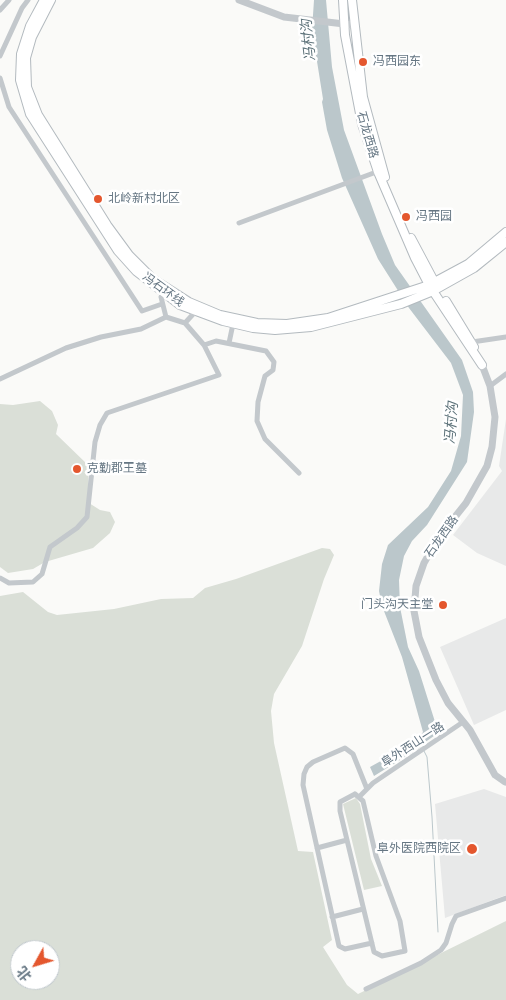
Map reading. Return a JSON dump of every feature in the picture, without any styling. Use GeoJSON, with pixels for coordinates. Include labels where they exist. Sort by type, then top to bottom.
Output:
{"type":"FeatureCollection","features":[{"type":"Feature","properties":{"kind":"main road","name":"冯石环线"},"geometry":{"type":"LineString","coordinates":[[44,0],[27,34],[20,54],[20,80],[30,114],[118,250],[136,271],[195,312],[233,324],[275,330],[311,328],[399,301],[434,287],[474,268],[506,242]]}},
{"type":"Feature","properties":{"kind":"main road","name":"冯石环线"},"geometry":{"type":"LineString","coordinates":[[51,0],[32,37],[26,58],[26,82],[33,105],[42,123],[115,236],[139,266],[165,290],[209,311],[244,321],[268,324],[292,324],[328,318],[399,301]]}},
{"type":"Feature","properties":{"kind":"main road","name":"石龙西路"},"geometry":{"type":"LineString","coordinates":[[343,0],[344,24],[362,124],[380,171],[434,287],[482,364]]}},
{"type":"Feature","properties":{"kind":"main road","name":"石龙西路"},"geometry":{"type":"LineString","coordinates":[[352,0],[353,25],[363,97],[380,171]]}},
{"type":"Feature","properties":{"kind":"main road","name":"冯石环线"},"geometry":{"type":"LineString","coordinates":[[434,287],[468,264],[506,232]]}},
{"type":"Feature","properties":{"kind":"main road","name":"石龙西路"},"geometry":{"type":"LineString","coordinates":[[434,287],[472,342],[482,364]]}},
{"type":"Feature","properties":{"kind":"street"},"geometry":{"type":"LineString","coordinates":[[0,10],[9,0]]}},
{"type":"Feature","properties":{"kind":"street"},"geometry":{"type":"LineString","coordinates":[[0,56],[28,0]]}},
{"type":"Feature","properties":{"kind":"street"},"geometry":{"type":"LineString","coordinates":[[239,0],[284,17],[309,22],[353,25]]}},
{"type":"Feature","properties":{"kind":"street"},"geometry":{"type":"LineString","coordinates":[[0,78],[9,106],[142,311],[162,304]]}},
{"type":"Feature","properties":{"kind":"street"},"geometry":{"type":"LineString","coordinates":[[239,223],[380,171]]}},
{"type":"Feature","properties":{"kind":"street"},"geometry":{"type":"LineString","coordinates":[[165,290],[162,304],[166,317]]}},
{"type":"Feature","properties":{"kind":"street"},"geometry":{"type":"LineString","coordinates":[[186,323],[195,312]]}},
{"type":"Feature","properties":{"kind":"street"},"geometry":{"type":"LineString","coordinates":[[0,378],[66,348],[102,337],[141,329],[166,317],[186,323],[204,346],[219,375],[107,413],[100,425],[95,442],[87,517],[71,533],[50,547],[42,574],[33,582],[9,582],[0,578]]}},
{"type":"Feature","properties":{"kind":"street"},"geometry":{"type":"LineString","coordinates":[[229,343],[233,324]]}},
{"type":"Feature","properties":{"kind":"street"},"geometry":{"type":"LineString","coordinates":[[472,342],[506,337]]}},
{"type":"Feature","properties":{"kind":"street"},"geometry":{"type":"LineString","coordinates":[[204,346],[216,341],[266,351],[274,362],[273,370],[265,376],[258,402],[257,420],[265,439],[299,473]]}},
{"type":"Feature","properties":{"kind":"street","name":"石龙西路"},"geometry":{"type":"LineString","coordinates":[[482,364],[490,386],[494,431],[487,466],[466,503],[430,551],[420,573],[414,599],[416,625],[425,654],[448,703],[470,730],[495,776],[506,782]]}},
{"type":"Feature","properties":{"kind":"street"},"geometry":{"type":"LineString","coordinates":[[490,386],[505,376]]}},
{"type":"Feature","properties":{"kind":"street","name":"阜外西山一路"},"geometry":{"type":"LineString","coordinates":[[347,840],[340,802],[355,794],[359,796],[373,783],[463,722]]}},
{"type":"Feature","properties":{"kind":"street"},"geometry":{"type":"LineString","coordinates":[[367,789],[353,754],[345,748],[307,767],[303,785],[339,946],[345,949],[372,943]]}},
{"type":"Feature","properties":{"kind":"street"},"geometry":{"type":"LineString","coordinates":[[317,848],[347,840],[376,955],[405,951],[400,921],[376,856],[368,817],[359,796]]}},
{"type":"Feature","properties":{"kind":"street"},"geometry":{"type":"LineString","coordinates":[[366,988],[421,963],[441,950],[446,943],[456,916],[506,898]]}},
{"type":"Feature","properties":{"kind":"street"},"geometry":{"type":"LineString","coordinates":[[332,917],[364,909]]}},
{"type":"Feature","properties":{"kind":"shaded area"},"geometry":{"type":"Polygon","coordinates":[[[314,0],[326,0],[332,67],[344,130],[382,234],[395,265],[462,360],[473,392],[474,412],[467,462],[427,525],[412,541],[404,556],[399,580],[400,607],[408,647],[419,671],[436,725],[438,724],[441,731],[421,745],[421,747],[374,776],[370,767],[417,741],[423,732],[402,657],[382,606],[379,591],[382,564],[388,545],[428,507],[451,471],[461,436],[463,395],[451,363],[409,308],[378,259],[342,178],[327,130],[322,102],[312,30],[314,0]]]}},
{"type":"Feature","properties":{"kind":"shaded area"},"geometry":{"type":"Polygon","coordinates":[[[40,401],[52,411],[58,425],[56,434],[88,465],[89,503],[100,510],[110,512],[115,522],[110,533],[93,548],[45,562],[33,569],[8,573],[0,567],[0,404],[13,405],[40,401]]]}},
{"type":"Feature","properties":{"kind":"shaded area"},"geometry":{"type":"Polygon","coordinates":[[[506,419],[506,566],[477,553],[453,535],[502,471],[499,466],[506,419]]]}},
{"type":"Feature","properties":{"kind":"shaded area"},"geometry":{"type":"Polygon","coordinates":[[[322,548],[330,549],[334,555],[302,646],[274,694],[271,711],[274,743],[298,851],[313,852],[332,940],[323,947],[347,985],[358,994],[506,921],[506,1000],[0,1000],[0,596],[23,592],[48,612],[57,615],[114,609],[161,599],[193,598],[205,588],[236,579],[322,548]]]}},
{"type":"Feature","properties":{"kind":"shaded area"},"geometry":{"type":"Polygon","coordinates":[[[506,618],[506,710],[474,725],[440,647],[506,618]]]}},
{"type":"Feature","properties":{"kind":"shaded area","name":"阜外医院西院区"},"geometry":{"type":"Polygon","coordinates":[[[484,789],[506,797],[506,895],[445,918],[435,804],[484,789]]]}},
{"type":"Feature","properties":{"kind":"shaded area"},"geometry":{"type":"Polygon","coordinates":[[[356,798],[360,804],[371,859],[382,886],[364,890],[343,804],[356,798]]]}},
{"type":"Feature","properties":{"kind":"waterway"},"geometry":{"type":"LineString","coordinates":[[424,751],[427,757],[432,817],[438,932]]}},
{"type":"Feature","properties":{"kind":"place","name":"冯西园东"},"geometry":{"type":"Point","coordinates":[363,62]}},
{"type":"Feature","properties":{"kind":"place","name":"北岭新村北区"},"geometry":{"type":"Point","coordinates":[98,199]}},
{"type":"Feature","properties":{"kind":"place","name":"冯西园"},"geometry":{"type":"Point","coordinates":[406,217]}},
{"type":"Feature","properties":{"kind":"place","name":"克勤郡王墓"},"geometry":{"type":"Point","coordinates":[77,469]}},
{"type":"Feature","properties":{"kind":"place","name":"门头沟天主堂"},"geometry":{"type":"Point","coordinates":[443,605]}},
{"type":"Feature","properties":{"kind":"place","name":"阜外医院西院区"},"geometry":{"type":"Point","coordinates":[472,849]}},
{"type":"Feature","properties":{"kind":"water label","name":"冯村沟"},"geometry":{"type":"Point","coordinates":[309,40]}},
{"type":"Feature","properties":{"kind":"water label","name":"冯村沟"},"geometry":{"type":"Point","coordinates":[452,423]}}]}
